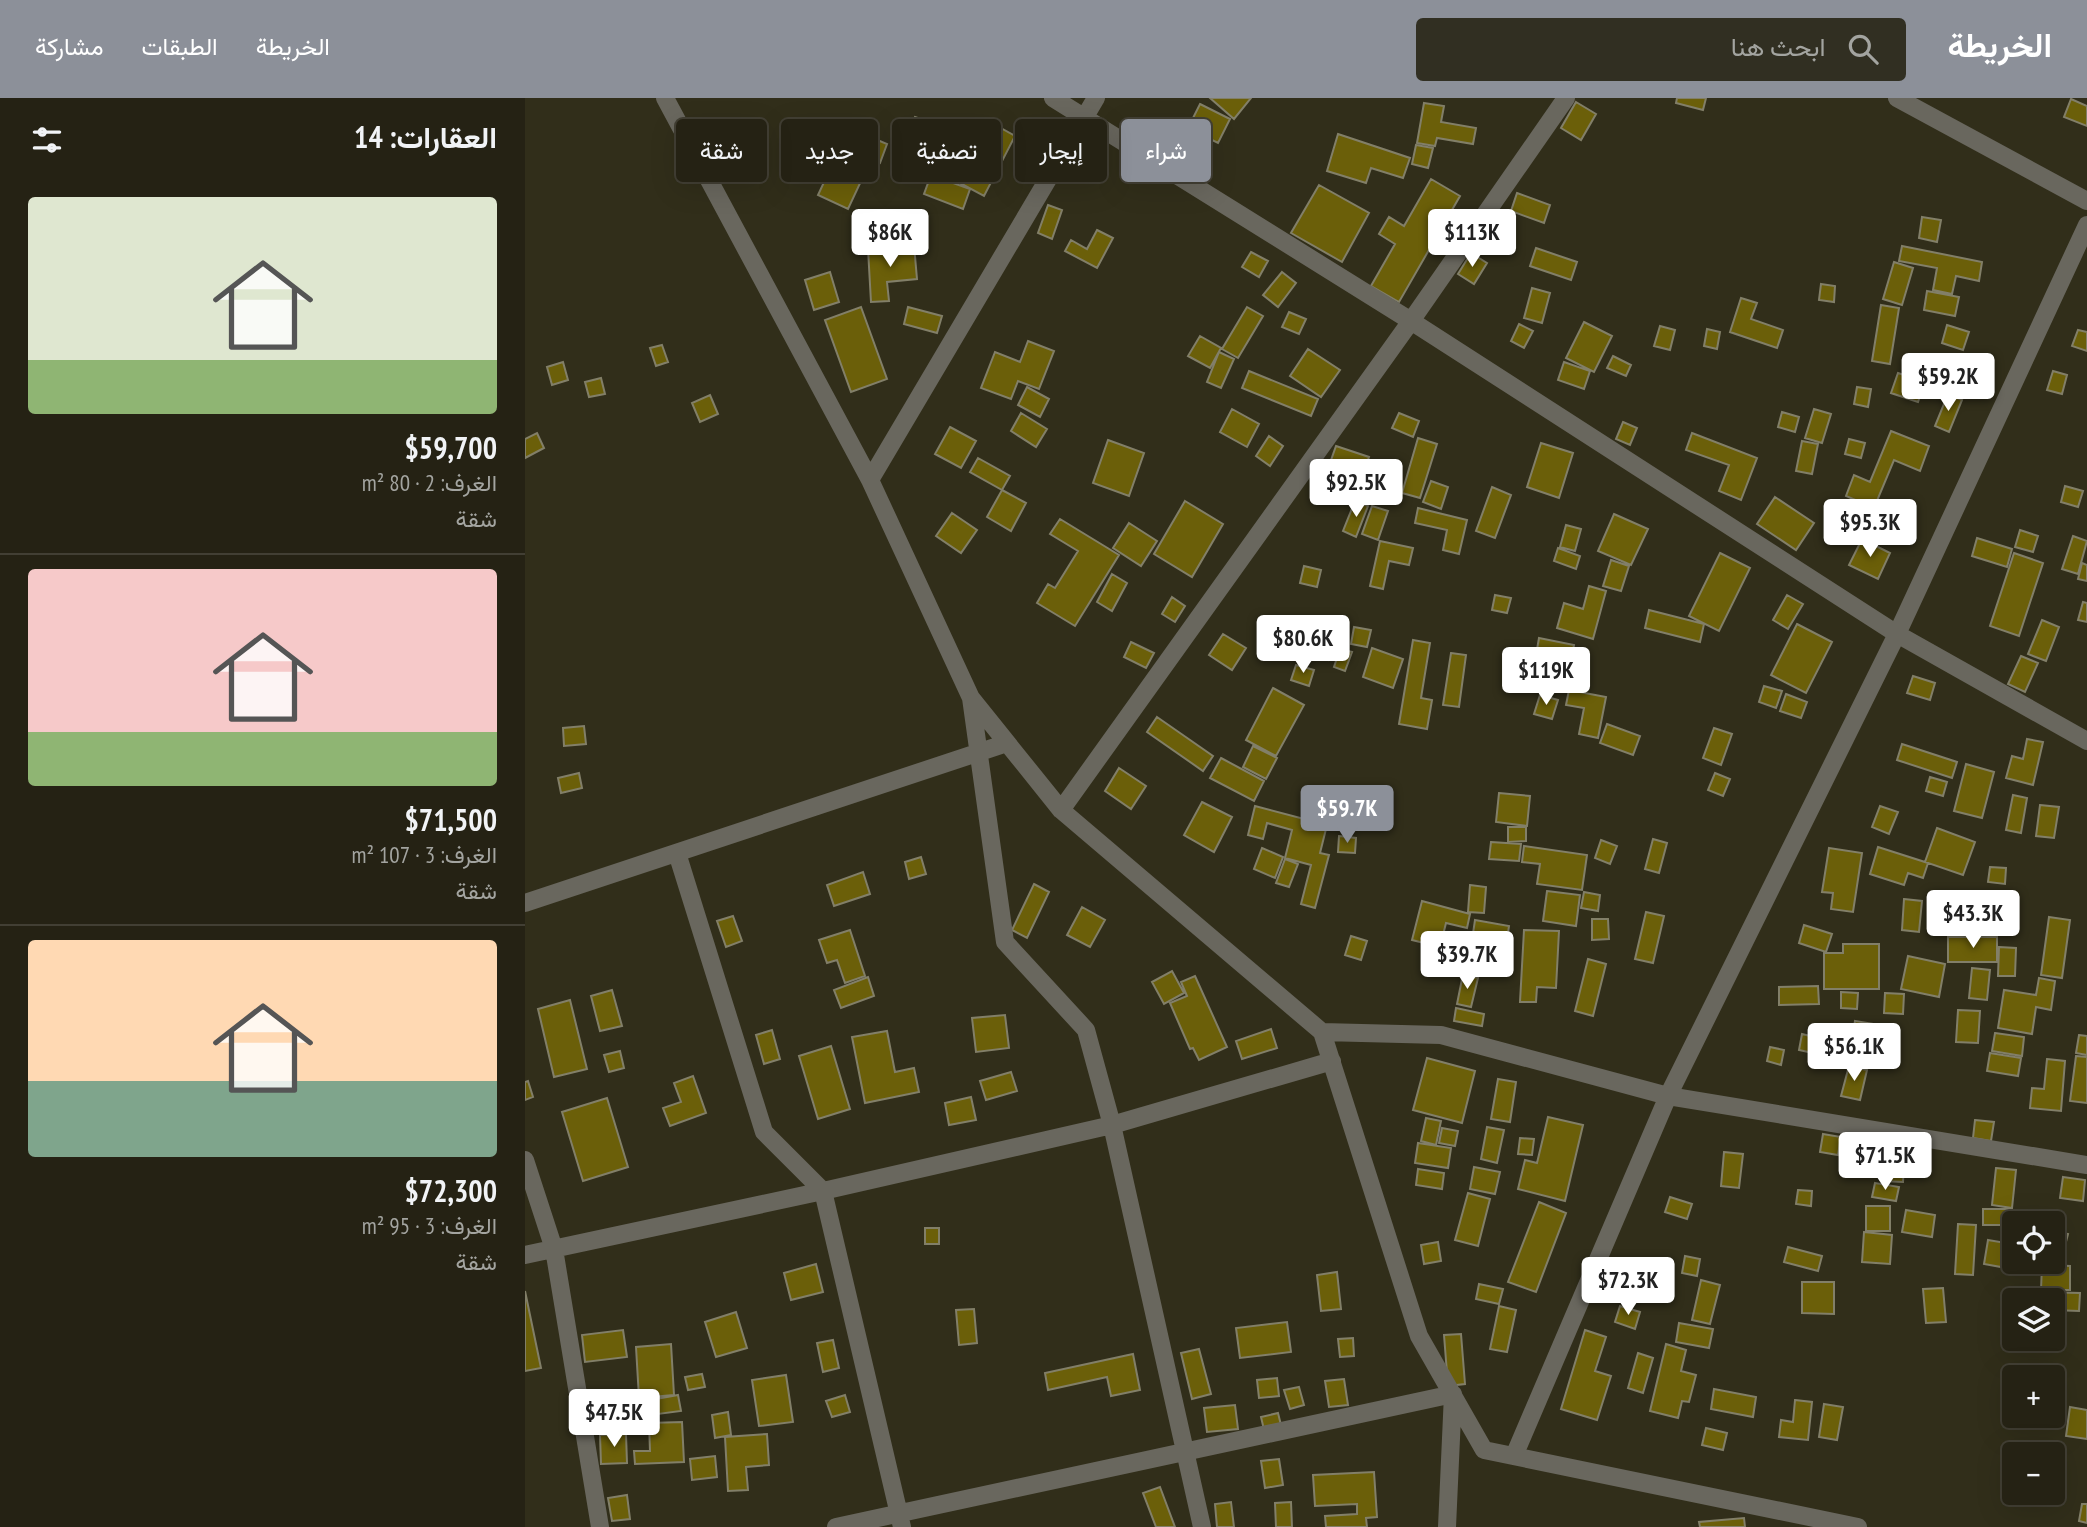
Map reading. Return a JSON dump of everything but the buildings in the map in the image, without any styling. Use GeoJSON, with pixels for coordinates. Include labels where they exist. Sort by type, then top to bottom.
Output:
{"type":"FeatureCollection","features":[{"type":"Feature","properties":{"kind":"street"},"geometry":{"type":"LineString","coordinates":[[665,98],[870,480],[971,698],[1061,810],[1322,1032],[1419,1336],[1484,1450],[1858,1527]]}},
{"type":"Feature","properties":{"kind":"street"},"geometry":{"type":"LineString","coordinates":[[1053,98],[1411,321],[1897,634],[2087,740]]}},
{"type":"Feature","properties":{"kind":"street"},"geometry":{"type":"LineString","coordinates":[[870,480],[1096,98]]}},
{"type":"Feature","properties":{"kind":"street"},"geometry":{"type":"LineString","coordinates":[[1061,810],[1411,321],[1566,98]]}},
{"type":"Feature","properties":{"kind":"street"},"geometry":{"type":"LineString","coordinates":[[1897,98],[2087,201]]}},
{"type":"Feature","properties":{"kind":"street"},"geometry":{"type":"LineString","coordinates":[[1514,1456],[1668,1096],[1897,634],[2087,225]]}},
{"type":"Feature","properties":{"kind":"street"},"geometry":{"type":"LineString","coordinates":[[971,698],[1005,942],[1086,1030],[1112,1125],[1202,1527]]}},
{"type":"Feature","properties":{"kind":"street"},"geometry":{"type":"LineString","coordinates":[[525,903],[1007,743]]}},
{"type":"Feature","properties":{"kind":"street"},"geometry":{"type":"LineString","coordinates":[[677,853],[764,1132],[823,1191],[901,1520]]}},
{"type":"Feature","properties":{"kind":"street"},"geometry":{"type":"LineString","coordinates":[[1322,1032],[1441,1035],[1668,1096],[2087,1165]]}},
{"type":"Feature","properties":{"kind":"street"},"geometry":{"type":"LineString","coordinates":[[525,1255],[1112,1125],[1332,1061]]}},
{"type":"Feature","properties":{"kind":"street"},"geometry":{"type":"LineString","coordinates":[[525,1160],[554,1249],[600,1527]]}},
{"type":"Feature","properties":{"kind":"street"},"geometry":{"type":"LineString","coordinates":[[836,1527],[901,1520],[1453,1394]]}},
{"type":"Feature","properties":{"kind":"street"},"geometry":{"type":"LineString","coordinates":[[1447,1527],[1453,1394]]}}]}
